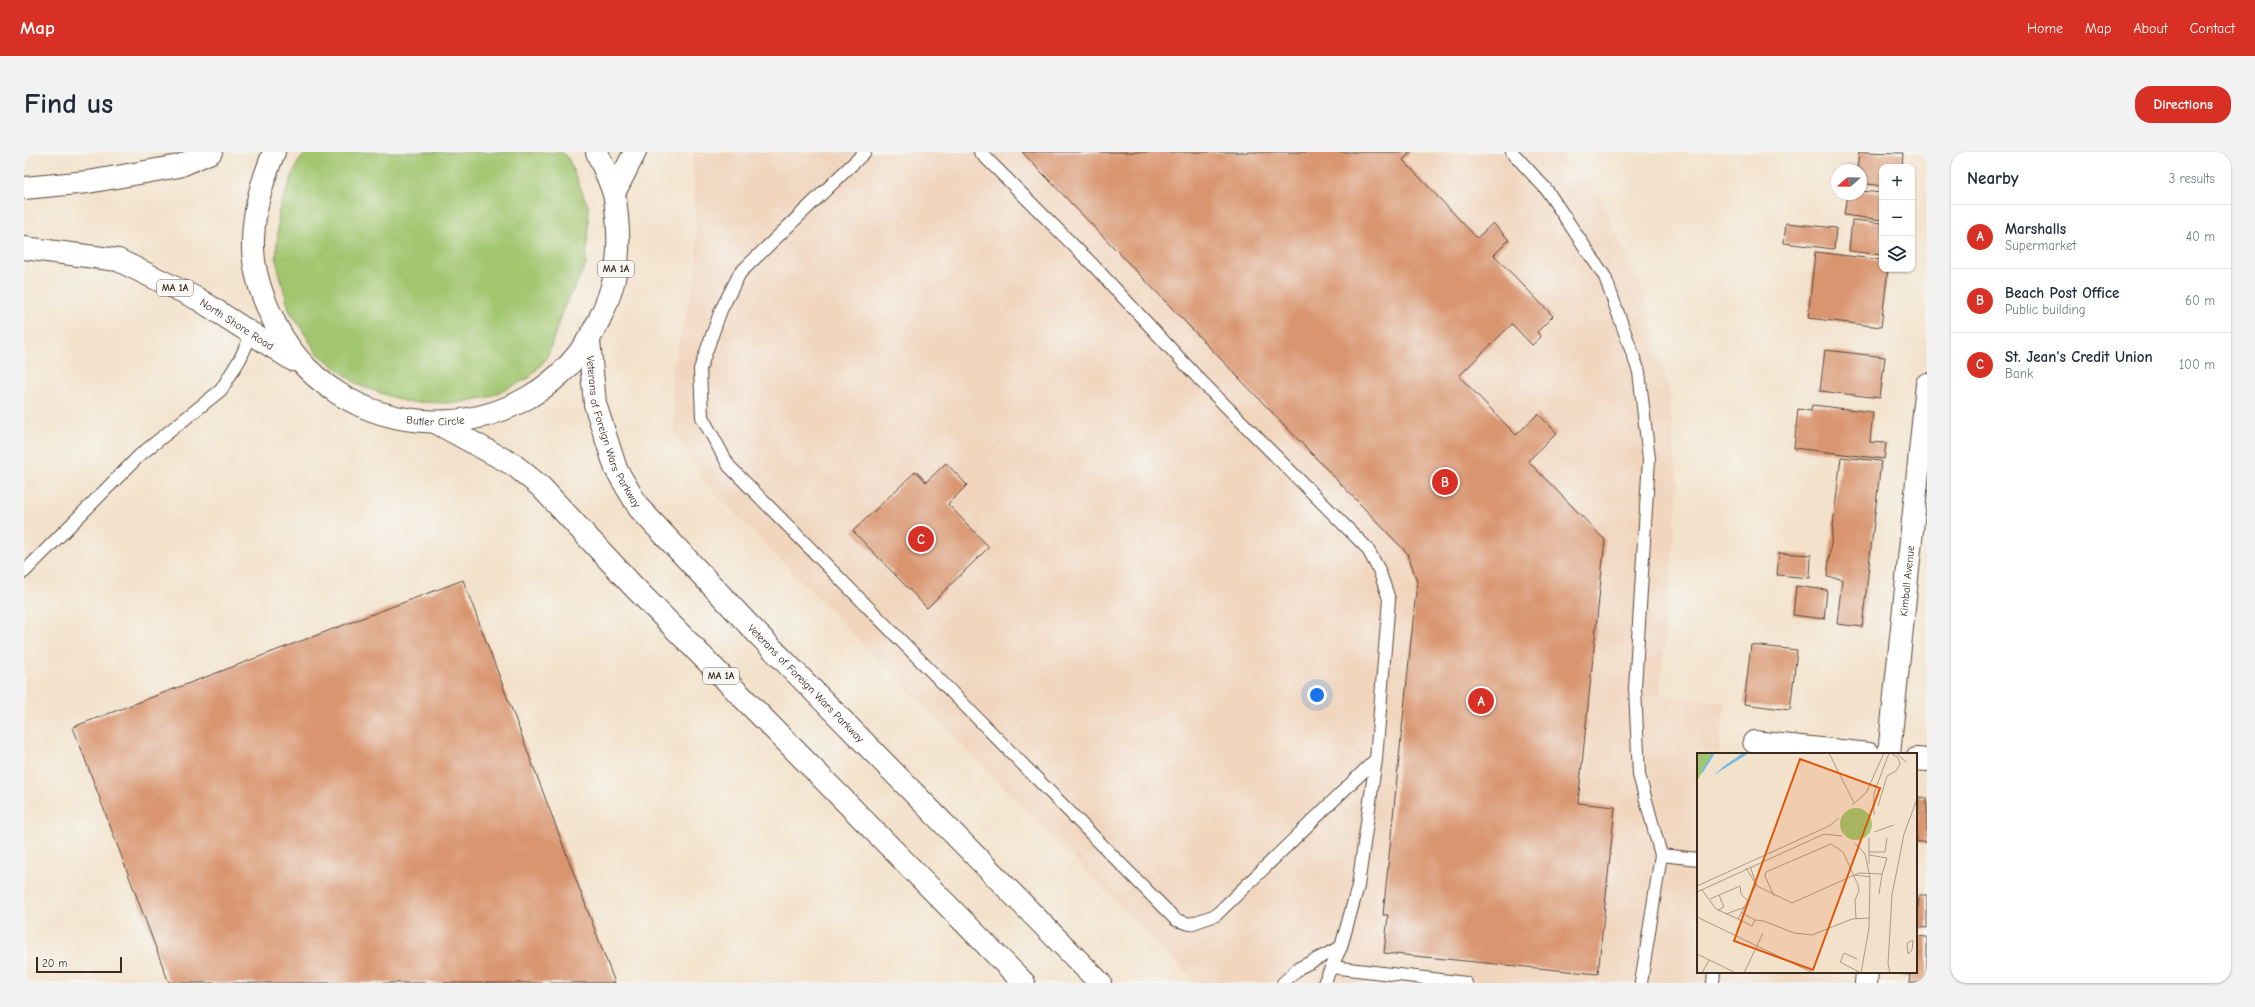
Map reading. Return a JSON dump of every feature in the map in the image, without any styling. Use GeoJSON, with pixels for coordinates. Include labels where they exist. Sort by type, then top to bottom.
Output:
{"type":"FeatureCollection","features":[{"type":"Feature","properties":{"kind":"main road"},"geometry":{"type":"LineString","coordinates":[[24,188],[88,182],[179,166],[211,152]]}},
{"type":"Feature","properties":{"kind":"main road","name":"Butler Circle"},"geometry":{"type":"LineString","coordinates":[[274,152],[258,194],[252,241],[260,289],[279,334],[309,371],[336,393],[368,410],[402,420],[437,423],[473,419],[507,409],[539,392],[567,368],[590,340],[611,294],[620,244],[614,193],[597,152]]}},
{"type":"Feature","properties":{"kind":"main road"},"geometry":{"type":"LineString","coordinates":[[614,193],[635,152]]}},
{"type":"Feature","properties":{"kind":"main road","name":"North Shore Road"},"geometry":{"type":"LineString","coordinates":[[24,248],[44,249],[118,260],[198,299],[309,371]]}},
{"type":"Feature","properties":{"kind":"main road","name":"Veterans of Foreign Wars Parkway"},"geometry":{"type":"LineString","coordinates":[[590,340],[595,404],[616,469],[639,508],[743,619],[1100,983]]}},
{"type":"Feature","properties":{"kind":"main road","name":"Kimball Avenue"},"geometry":{"type":"LineString","coordinates":[[1889,753],[1927,384]]}},
{"type":"Feature","properties":{"kind":"main road","name":"MA 1A"},"geometry":{"type":"LineString","coordinates":[[437,423],[514,465],[541,487],[634,587],[1024,983]]}},
{"type":"Feature","properties":{"kind":"main road"},"geometry":{"type":"LineString","coordinates":[[1754,742],[1859,753]]}},
{"type":"Feature","properties":{"kind":"main road"},"geometry":{"type":"LineString","coordinates":[[1917,758],[1927,760]]}},
{"type":"Feature","properties":{"kind":"main road"},"geometry":{"type":"LineString","coordinates":[[1866,983],[1867,973]]}},
{"type":"Feature","properties":{"kind":"lane"},"geometry":{"type":"LineString","coordinates":[[865,152],[740,273],[721,310],[700,369],[702,417],[730,466],[1176,920],[1190,924],[1216,915],[1376,759]]}},
{"type":"Feature","properties":{"kind":"lane"},"geometry":{"type":"LineString","coordinates":[[980,152],[1093,265],[1199,379],[1367,548],[1389,599],[1376,759],[1358,886],[1341,947],[1324,983]]}},
{"type":"Feature","properties":{"kind":"lane"},"geometry":{"type":"LineString","coordinates":[[1512,152],[1546,189],[1605,277],[1639,372],[1649,459],[1636,696],[1639,775],[1661,855],[1641,983]]}},
{"type":"Feature","properties":{"kind":"lane"},"geometry":{"type":"LineString","coordinates":[[24,572],[140,455],[221,390],[240,359],[252,334]]}},
{"type":"Feature","properties":{"kind":"lane"},"geometry":{"type":"LineString","coordinates":[[1661,855],[1697,859]]}},
{"type":"Feature","properties":{"kind":"lane"},"geometry":{"type":"LineString","coordinates":[[1283,983],[1299,968],[1341,947]]}},
{"type":"Feature","properties":{"kind":"lane"},"geometry":{"type":"LineString","coordinates":[[1332,967],[1466,983]]}},
{"type":"Feature","properties":{"kind":"lane"},"geometry":{"type":"LineString","coordinates":[[1713,983],[1714,973]]}},
{"type":"Feature","properties":{"kind":"shaded area"},"geometry":{"type":"Polygon","coordinates":[[[693,152],[1559,152],[1597,191],[1644,294],[1668,386],[1678,486],[1660,694],[1725,703],[1719,753],[1697,753],[1697,973],[1833,973],[1832,983],[1196,983],[703,481],[674,429],[671,375],[697,269],[693,152]]]}},
{"type":"Feature","properties":{"kind":"green space"},"geometry":{"type":"Polygon","coordinates":[[[307,152],[562,152],[568,158],[589,208],[586,265],[563,309],[547,358],[529,378],[489,397],[457,403],[406,402],[358,385],[317,353],[289,310],[276,260],[279,209],[298,162],[307,152]]]}},
{"type":"Feature","properties":{"kind":"building"},"geometry":{"type":"Polygon","coordinates":[[[1022,152],[1411,152],[1403,160],[1477,238],[1493,223],[1509,240],[1494,255],[1553,316],[1537,332],[1541,337],[1532,345],[1512,324],[1459,376],[1516,435],[1538,414],[1557,433],[1528,461],[1605,540],[1578,803],[1615,807],[1598,974],[1384,953],[1388,915],[1383,915],[1417,582],[1408,554],[1022,152]]]}},
{"type":"Feature","properties":{"kind":"building"},"geometry":{"type":"Polygon","coordinates":[[[1859,152],[1903,153],[1902,164],[1879,164],[1879,186],[1867,184],[1867,164],[1858,164],[1859,152]]]}},
{"type":"Feature","properties":{"kind":"building"},"geometry":{"type":"Polygon","coordinates":[[[1867,192],[1879,193],[1879,220],[1844,215],[1846,200],[1867,200],[1867,192]]]}},
{"type":"Feature","properties":{"kind":"building"},"geometry":{"type":"Polygon","coordinates":[[[1852,220],[1879,223],[1879,255],[1849,251],[1852,220]]]}},
{"type":"Feature","properties":{"kind":"building"},"geometry":{"type":"Polygon","coordinates":[[[1786,223],[1836,228],[1834,249],[1784,243],[1786,223]]]}},
{"type":"Feature","properties":{"kind":"building"},"geometry":{"type":"Polygon","coordinates":[[[1815,252],[1879,260],[1879,272],[1888,272],[1881,327],[1808,318],[1815,252]]]}},
{"type":"Feature","properties":{"kind":"building"},"geometry":{"type":"Polygon","coordinates":[[[1825,350],[1885,357],[1880,398],[1820,391],[1825,350]]]}},
{"type":"Feature","properties":{"kind":"building"},"geometry":{"type":"Polygon","coordinates":[[[1812,405],[1873,412],[1870,442],[1886,443],[1884,459],[1794,448],[1798,409],[1811,411],[1812,405]]]}},
{"type":"Feature","properties":{"kind":"building"},"geometry":{"type":"Polygon","coordinates":[[[1841,457],[1881,461],[1862,627],[1837,624],[1842,579],[1827,577],[1841,457]]]}},
{"type":"Feature","properties":{"kind":"building"},"geometry":{"type":"Polygon","coordinates":[[[946,463],[967,485],[948,504],[989,547],[927,608],[853,531],[916,471],[926,482],[946,463]]]}},
{"type":"Feature","properties":{"kind":"building"},"geometry":{"type":"Polygon","coordinates":[[[1779,553],[1811,555],[1810,578],[1777,575],[1779,553]]]}},
{"type":"Feature","properties":{"kind":"building"},"geometry":{"type":"Polygon","coordinates":[[[463,580],[615,983],[169,983],[73,727],[463,580]]]}},
{"type":"Feature","properties":{"kind":"building"},"geometry":{"type":"Polygon","coordinates":[[[1796,586],[1827,590],[1824,619],[1793,615],[1796,586]]]}},
{"type":"Feature","properties":{"kind":"building"},"geometry":{"type":"Polygon","coordinates":[[[1751,645],[1797,650],[1790,710],[1744,704],[1751,645]]]}},
{"type":"Feature","properties":{"kind":"building"},"geometry":{"type":"Polygon","coordinates":[[[1919,797],[1927,798],[1927,843],[1917,841],[1919,797]]]}},
{"type":"Feature","properties":{"kind":"building"},"geometry":{"type":"Polygon","coordinates":[[[1919,895],[1927,895],[1927,928],[1917,927],[1919,895]]]}},
{"type":"Feature","properties":{"kind":"building"},"geometry":{"type":"Polygon","coordinates":[[[1917,936],[1927,937],[1927,983],[1909,983],[1910,975],[1900,974],[1917,973],[1917,936]]]}},
{"type":"Feature","properties":{"kind":"place","name":"Beach Post Office"},"geometry":{"type":"Point","coordinates":[1445,482]}},
{"type":"Feature","properties":{"kind":"place","name":"St. Jean's Credit Union"},"geometry":{"type":"Point","coordinates":[921,539]}},
{"type":"Feature","properties":{"kind":"place","name":"Marshalls"},"geometry":{"type":"Point","coordinates":[1481,701]}}]}
